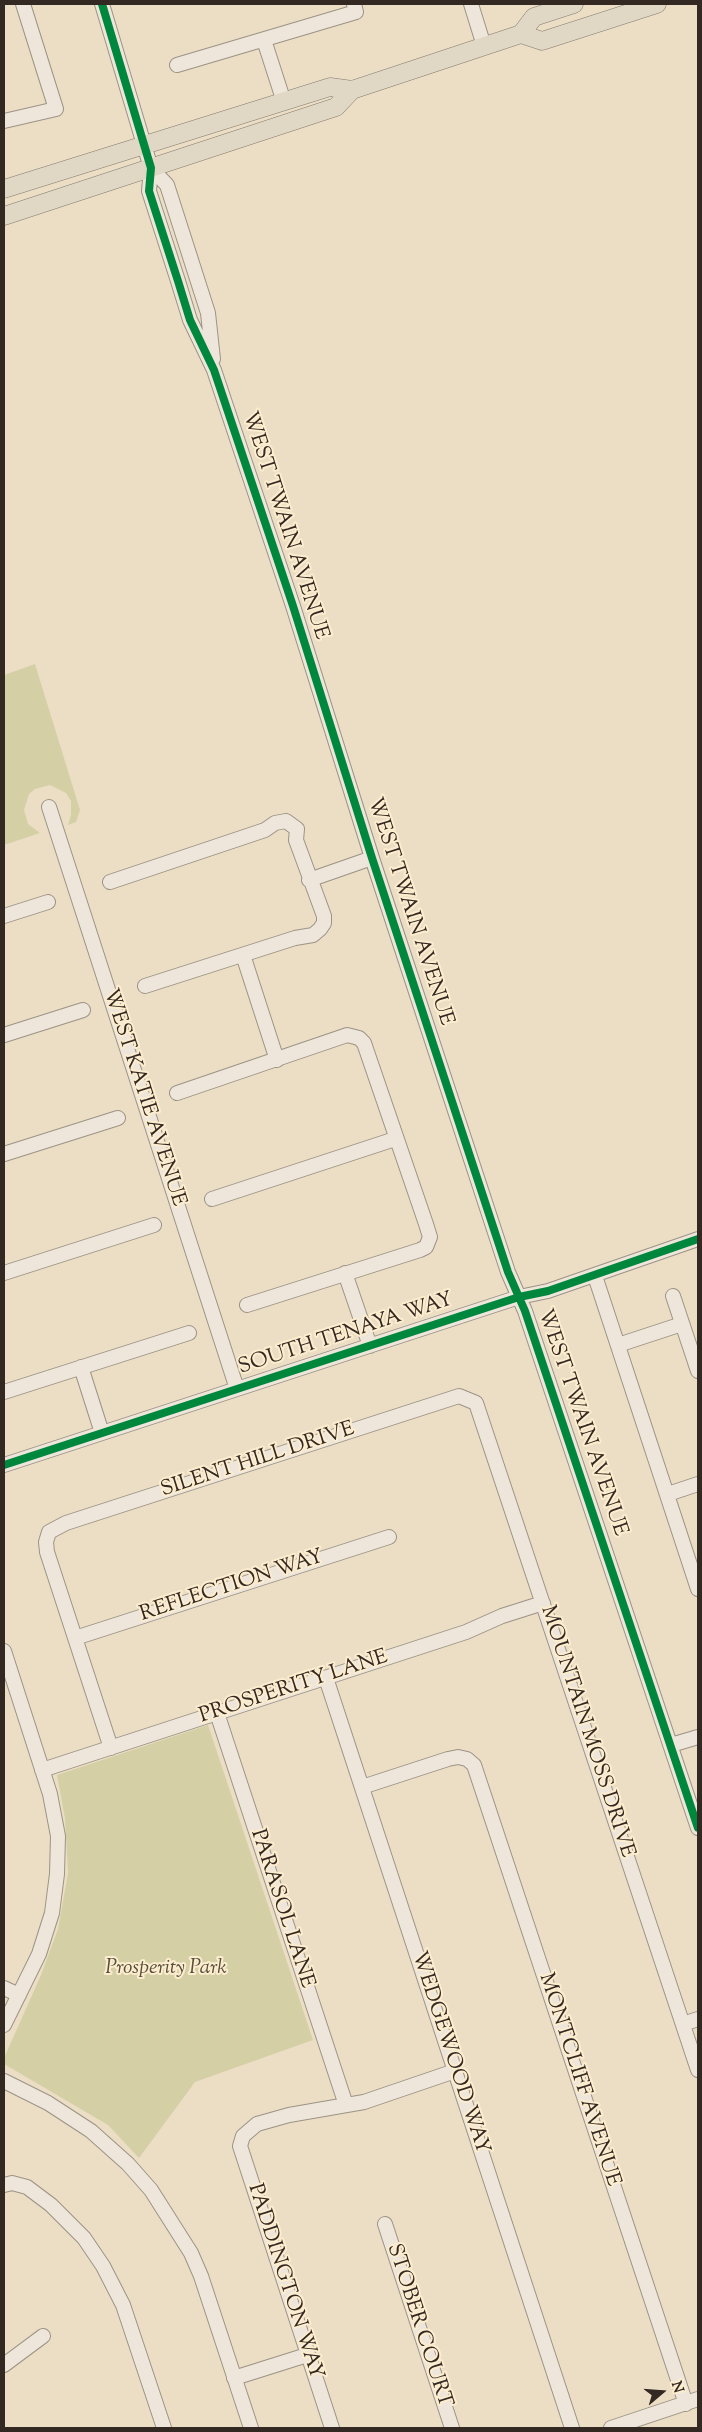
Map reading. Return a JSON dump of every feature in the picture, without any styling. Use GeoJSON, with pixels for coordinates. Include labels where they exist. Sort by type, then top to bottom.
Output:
{"type":"FeatureCollection","features":[{"type":"Feature","properties":{"kind":"main road"},"geometry":{"type":"LineString","coordinates":[[4,189],[330,87],[352,90],[521,34],[534,17],[574,4]]}},
{"type":"Feature","properties":{"kind":"main road"},"geometry":{"type":"LineString","coordinates":[[521,34],[542,41],[657,4]]}},
{"type":"Feature","properties":{"kind":"main road"},"geometry":{"type":"LineString","coordinates":[[4,216],[336,107],[352,90]]}},
{"type":"Feature","properties":{"kind":"street"},"geometry":{"type":"LineString","coordinates":[[4,121],[56,109],[23,4]]}},
{"type":"Feature","properties":{"kind":"street","name":"WEST TWAIN AVENUE"},"geometry":{"type":"LineString","coordinates":[[102,4],[151,168],[149,191],[190,320],[214,370],[296,615],[372,858],[505,1263],[698,1828]]}},
{"type":"Feature","properties":{"kind":"street"},"geometry":{"type":"LineString","coordinates":[[471,4],[484,46]]}},
{"type":"Feature","properties":{"kind":"street"},"geometry":{"type":"LineString","coordinates":[[177,66],[264,40],[355,8]]}},
{"type":"Feature","properties":{"kind":"street"},"geometry":{"type":"LineString","coordinates":[[264,40],[284,102]]}},
{"type":"Feature","properties":{"kind":"street","name":"WEST TWAIN AVENUE"},"geometry":{"type":"LineString","coordinates":[[151,168],[167,185],[205,304],[214,370]]}},
{"type":"Feature","properties":{"kind":"street","name":"WEST KATIE AVENUE"},"geometry":{"type":"LineString","coordinates":[[49,807],[237,1389]]}},
{"type":"Feature","properties":{"kind":"street"},"geometry":{"type":"LineString","coordinates":[[110,882],[265,830],[280,821],[291,824],[297,829],[296,840],[321,909],[324,923],[313,935],[295,938],[145,986]]}},
{"type":"Feature","properties":{"kind":"street"},"geometry":{"type":"LineString","coordinates":[[310,880],[372,858]]}},
{"type":"Feature","properties":{"kind":"street"},"geometry":{"type":"LineString","coordinates":[[4,916],[48,902]]}},
{"type":"Feature","properties":{"kind":"street"},"geometry":{"type":"LineString","coordinates":[[243,955],[277,1060]]}},
{"type":"Feature","properties":{"kind":"street"},"geometry":{"type":"LineString","coordinates":[[4,1036],[83,1010]]}},
{"type":"Feature","properties":{"kind":"street"},"geometry":{"type":"LineString","coordinates":[[177,1093],[347,1035],[359,1038],[364,1043],[395,1140],[430,1237],[426,1247],[247,1305]]}},
{"type":"Feature","properties":{"kind":"street"},"geometry":{"type":"LineString","coordinates":[[4,1154],[118,1118]]}},
{"type":"Feature","properties":{"kind":"street"},"geometry":{"type":"LineString","coordinates":[[212,1199],[395,1140]]}},
{"type":"Feature","properties":{"kind":"street"},"geometry":{"type":"LineString","coordinates":[[4,1273],[154,1225]]}},
{"type":"Feature","properties":{"kind":"street","name":"SOUTH TENAYA WAY"},"geometry":{"type":"LineString","coordinates":[[4,1465],[518,1297],[548,1291],[595,1276],[698,1239]]}},
{"type":"Feature","properties":{"kind":"street"},"geometry":{"type":"LineString","coordinates":[[345,1273],[370,1346]]}},
{"type":"Feature","properties":{"kind":"street"},"geometry":{"type":"LineString","coordinates":[[595,1276],[698,1588]]}},
{"type":"Feature","properties":{"kind":"street"},"geometry":{"type":"LineString","coordinates":[[673,1296],[698,1372]]}},
{"type":"Feature","properties":{"kind":"street"},"geometry":{"type":"LineString","coordinates":[[618,1345],[682,1324]]}},
{"type":"Feature","properties":{"kind":"street"},"geometry":{"type":"LineString","coordinates":[[4,1392],[189,1333]]}},
{"type":"Feature","properties":{"kind":"street"},"geometry":{"type":"LineString","coordinates":[[81,1367],[102,1433]]}},
{"type":"Feature","properties":{"kind":"street","name":"SILENT HILL DRIVE"},"geometry":{"type":"LineString","coordinates":[[75,1638],[47,1552],[46,1542],[49,1532],[66,1523],[458,1396],[468,1398]]}},
{"type":"Feature","properties":{"kind":"street","name":"MOUNTAIN MOSS DRIVE"},"geometry":{"type":"LineString","coordinates":[[468,1398],[476,1403],[480,1411],[698,2070]]}},
{"type":"Feature","properties":{"kind":"street"},"geometry":{"type":"LineString","coordinates":[[668,1494],[698,1484]]}},
{"type":"Feature","properties":{"kind":"street","name":"REFLECTION WAY"},"geometry":{"type":"LineString","coordinates":[[75,1638],[389,1536]]}},
{"type":"Feature","properties":{"kind":"street","name":"PROSPERITY LANE"},"geometry":{"type":"LineString","coordinates":[[42,1770],[466,1632],[502,1616],[543,1603]]}},
{"type":"Feature","properties":{"kind":"street"},"geometry":{"type":"LineString","coordinates":[[75,1638],[111,1748]]}},
{"type":"Feature","properties":{"kind":"street"},"geometry":{"type":"LineString","coordinates":[[4,1651],[50,1794],[58,1836],[57,1874],[52,1913],[39,1954],[4,2025]]}},
{"type":"Feature","properties":{"kind":"street","name":"WEDGEWOOD WAY"},"geometry":{"type":"LineString","coordinates":[[326,1678],[572,2428]]}},
{"type":"Feature","properties":{"kind":"street","name":"PARASOL LANE"},"geometry":{"type":"LineString","coordinates":[[217,1713],[346,2105]]}},
{"type":"Feature","properties":{"kind":"street"},"geometry":{"type":"LineString","coordinates":[[671,1745],[698,1736]]}},
{"type":"Feature","properties":{"kind":"street","name":"MONTCLIFF AVENUE"},"geometry":{"type":"LineString","coordinates":[[362,1787],[448,1758],[458,1757],[467,1759],[474,1766],[692,2402]]}},
{"type":"Feature","properties":{"kind":"street"},"geometry":{"type":"LineString","coordinates":[[4,1988],[19,1995]]}},
{"type":"Feature","properties":{"kind":"street"},"geometry":{"type":"LineString","coordinates":[[683,2024],[698,2019]]}},
{"type":"Feature","properties":{"kind":"street"},"geometry":{"type":"LineString","coordinates":[[346,2105],[364,2102],[455,2072]]}},
{"type":"Feature","properties":{"kind":"street"},"geometry":{"type":"LineString","coordinates":[[4,2080],[48,2103],[91,2131],[128,2164],[151,2190],[168,2214],[194,2261],[251,2428]]}},
{"type":"Feature","properties":{"kind":"street","name":"PADDINGTON WAY"},"geometry":{"type":"LineString","coordinates":[[332,2428],[240,2146],[243,2136],[257,2124],[289,2115],[346,2105]]}},
{"type":"Feature","properties":{"kind":"street"},"geometry":{"type":"LineString","coordinates":[[8,2184],[27,2187],[52,2205],[84,2238],[107,2273],[123,2305],[164,2428]]}},
{"type":"Feature","properties":{"kind":"street","name":"STOBER COURT"},"geometry":{"type":"LineString","coordinates":[[385,2224],[452,2428]]}},
{"type":"Feature","properties":{"kind":"street"},"geometry":{"type":"LineString","coordinates":[[4,2364],[43,2336]]}},
{"type":"Feature","properties":{"kind":"street"},"geometry":{"type":"LineString","coordinates":[[234,2378],[307,2355]]}},
{"type":"Feature","properties":{"kind":"street"},"geometry":{"type":"LineString","coordinates":[[611,2428],[692,2402]]}},
{"type":"Feature","properties":{"kind":"green space"},"geometry":{"type":"Polygon","coordinates":[[[35,664],[80,810],[76,822],[68,825],[71,815],[71,801],[66,793],[50,785],[35,789],[29,794],[24,810],[28,824],[40,833],[4,845],[4,675],[35,664]]]}},
{"type":"Feature","properties":{"kind":"green space","name":"Prosperity Park"},"geometry":{"type":"Polygon","coordinates":[[[208,1725],[313,2040],[195,2082],[139,2158],[108,2125],[4,2064],[4,2058],[41,1975],[58,1929],[68,1873],[65,1819],[57,1775],[208,1725]]]}},
{"type":"Feature","properties":{"kind":"cycle path"},"geometry":{"type":"LineString","coordinates":[[102,4],[151,168],[149,191],[190,320],[214,370],[293,606],[372,858],[508,1272],[525,1311],[698,1828]]}},
{"type":"Feature","properties":{"kind":"cycle path"},"geometry":{"type":"LineString","coordinates":[[4,1465],[519,1297],[548,1291],[698,1239]]}}]}
